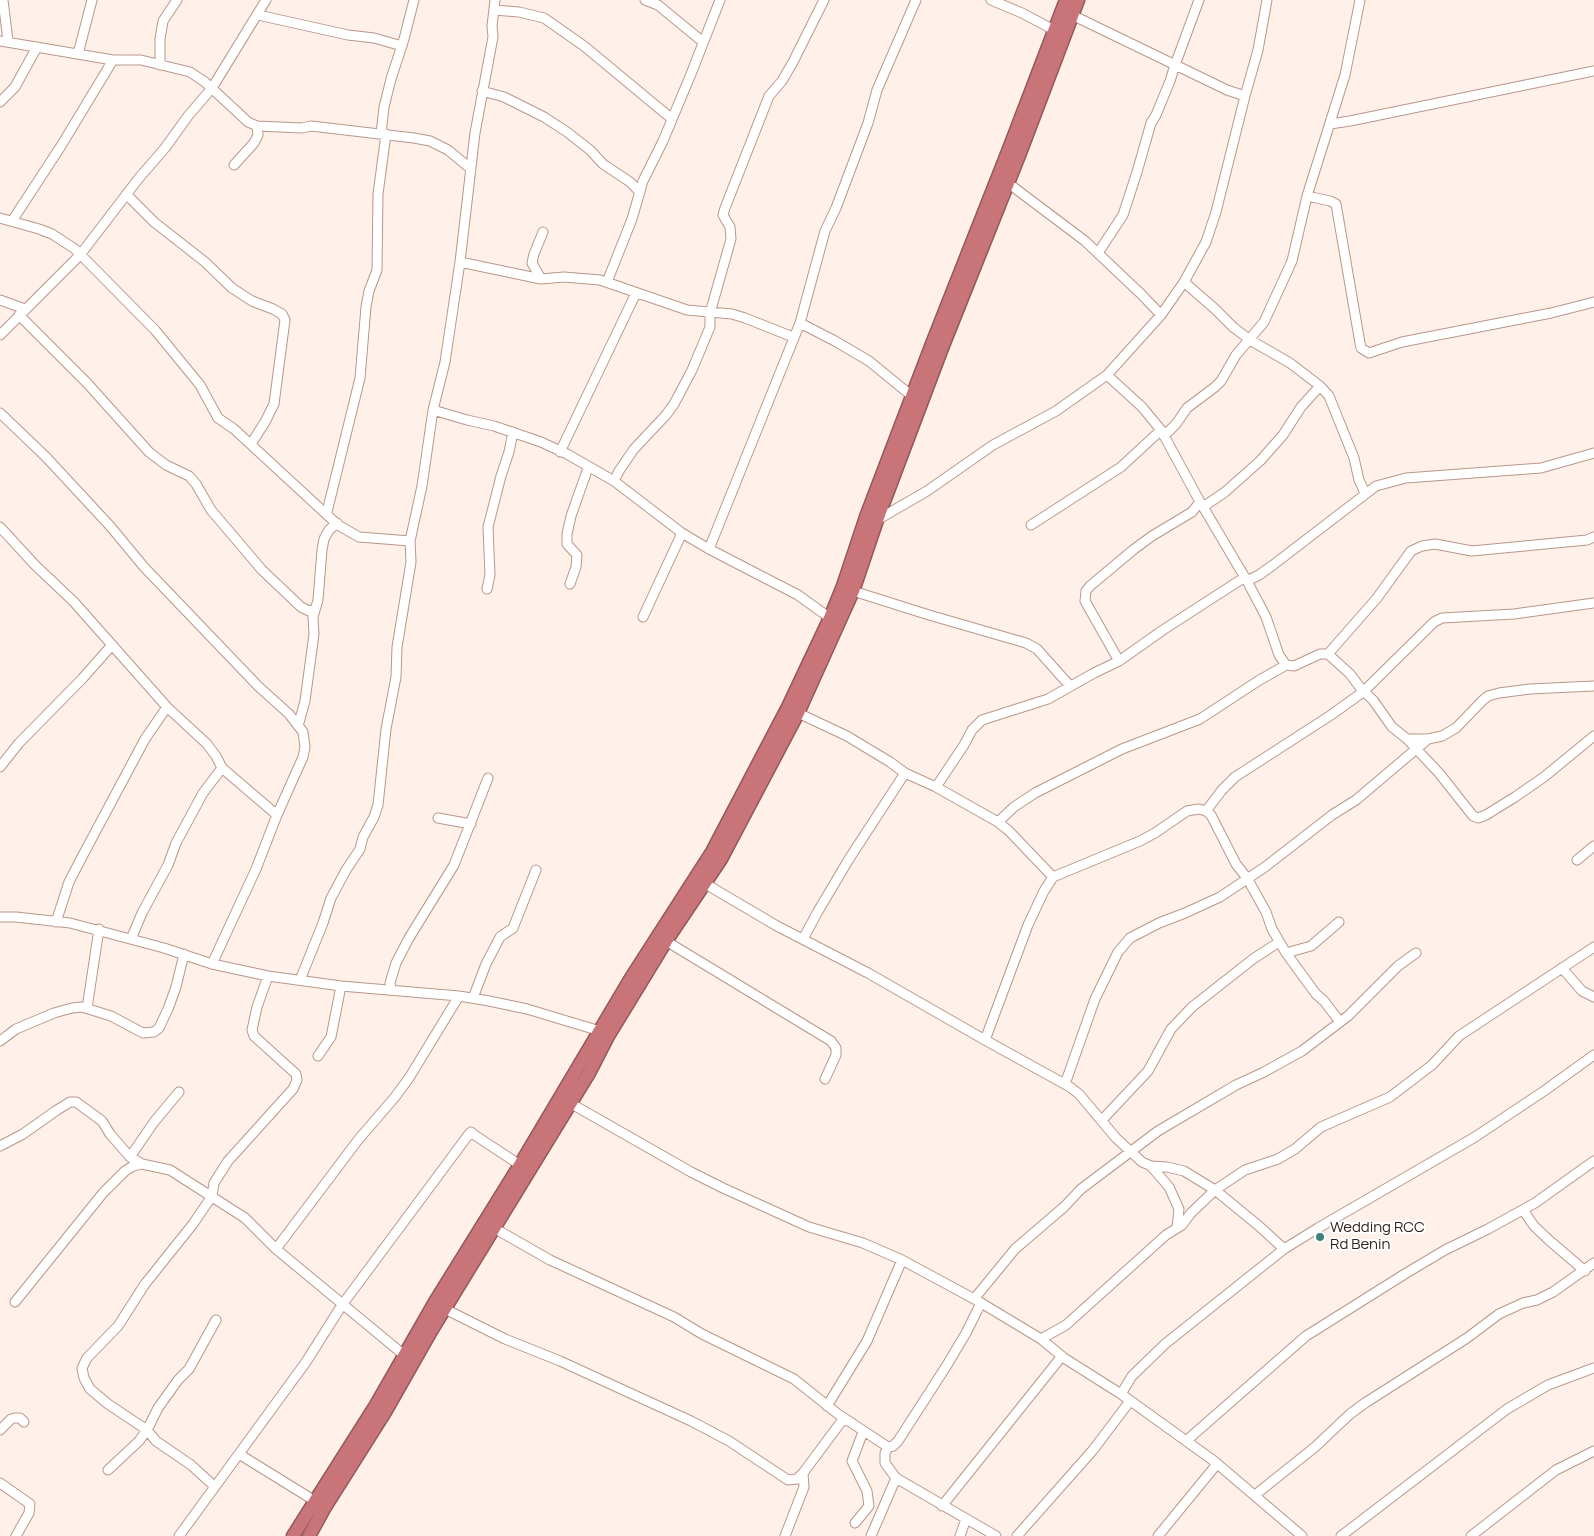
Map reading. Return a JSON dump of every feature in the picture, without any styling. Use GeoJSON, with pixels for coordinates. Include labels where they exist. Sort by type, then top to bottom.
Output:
{"type":"FeatureCollection","features":[{"type":"Feature","properties":{"kind":"highway"},"geometry":{"type":"LineString","coordinates":[[293,1536],[376,1405],[657,936],[712,852],[788,707],[830,618],[866,516],[1066,0]]}},
{"type":"Feature","properties":{"kind":"highway"},"geometry":{"type":"LineString","coordinates":[[309,1536],[589,1073],[608,1036],[666,941],[721,859],[798,712],[853,591],[877,520],[942,348],[1078,0]]}},
{"type":"Feature","properties":{"kind":"street"},"geometry":{"type":"LineString","coordinates":[[3,0],[4,41],[113,60],[141,60],[190,72],[212,88],[248,122],[258,126],[302,128],[311,126],[430,141],[448,150],[471,169]]}},
{"type":"Feature","properties":{"kind":"street"},"geometry":{"type":"LineString","coordinates":[[78,54],[92,0]]}},
{"type":"Feature","properties":{"kind":"street"},"geometry":{"type":"LineString","coordinates":[[160,65],[160,39],[163,21],[177,0]]}},
{"type":"Feature","properties":{"kind":"street"},"geometry":{"type":"LineString","coordinates":[[0,335],[80,255],[212,88],[266,0]]}},
{"type":"Feature","properties":{"kind":"street"},"geometry":{"type":"LineString","coordinates":[[327,512],[360,378],[366,307],[369,291],[377,270],[378,194],[384,107],[414,0]]}},
{"type":"Feature","properties":{"kind":"street"},"geometry":{"type":"LineString","coordinates":[[300,980],[331,898],[360,849],[363,837],[378,805],[386,729],[396,677],[397,647],[411,562],[410,541],[422,486],[433,410],[445,362],[482,91],[493,37],[492,26],[495,0]]}},
{"type":"Feature","properties":{"kind":"street"},"geometry":{"type":"LineString","coordinates":[[645,0],[658,5],[703,42]]}},
{"type":"Feature","properties":{"kind":"street"},"geometry":{"type":"LineString","coordinates":[[607,282],[632,219],[643,182],[672,119],[720,0]]}},
{"type":"Feature","properties":{"kind":"street"},"geometry":{"type":"LineString","coordinates":[[614,481],[634,449],[666,415],[678,399],[702,347],[710,327],[710,313],[731,239],[730,227],[723,215],[725,208],[769,96],[782,81],[793,62],[824,0]]}},
{"type":"Feature","properties":{"kind":"street"},"geometry":{"type":"LineString","coordinates":[[709,549],[800,323],[825,231],[836,208],[868,123],[877,90],[916,0]]}},
{"type":"Feature","properties":{"kind":"street"},"geometry":{"type":"LineString","coordinates":[[991,0],[1022,13],[1054,30]]}},
{"type":"Feature","properties":{"kind":"street"},"geometry":{"type":"LineString","coordinates":[[1098,254],[1123,215],[1151,123],[1164,98],[1199,0]]}},
{"type":"Feature","properties":{"kind":"street"},"geometry":{"type":"LineString","coordinates":[[877,520],[926,491],[993,445],[1056,411],[1107,374],[1161,315],[1184,282],[1206,242],[1211,227],[1232,155],[1245,96],[1258,50],[1266,0]]}},
{"type":"Feature","properties":{"kind":"street"},"geometry":{"type":"LineString","coordinates":[[1031,526],[1120,467],[1176,424],[1187,408],[1215,387],[1236,355],[1264,322],[1292,261],[1307,196],[1346,75],[1360,0]]}},
{"type":"Feature","properties":{"kind":"street"},"geometry":{"type":"LineString","coordinates":[[494,10],[519,12],[544,18],[584,46],[672,119]]}},
{"type":"Feature","properties":{"kind":"street"},"geometry":{"type":"LineString","coordinates":[[258,14],[348,35],[374,38],[402,46]]}},
{"type":"Feature","properties":{"kind":"street"},"geometry":{"type":"LineString","coordinates":[[1072,15],[1227,90],[1245,96]]}},
{"type":"Feature","properties":{"kind":"street"},"geometry":{"type":"LineString","coordinates":[[0,102],[15,87],[37,47]]}},
{"type":"Feature","properties":{"kind":"street"},"geometry":{"type":"LineString","coordinates":[[12,221],[61,146],[113,60]]}},
{"type":"Feature","properties":{"kind":"street"},"geometry":{"type":"LineString","coordinates":[[1330,124],[1594,71]]}},
{"type":"Feature","properties":{"kind":"street"},"geometry":{"type":"LineString","coordinates":[[482,91],[504,97],[544,117],[567,132],[640,192]]}},
{"type":"Feature","properties":{"kind":"street"},"geometry":{"type":"LineString","coordinates":[[234,166],[254,143],[258,135],[258,126]]}},
{"type":"Feature","properties":{"kind":"street"},"geometry":{"type":"LineString","coordinates":[[1008,183],[1085,241],[1161,315]]}},
{"type":"Feature","properties":{"kind":"street"},"geometry":{"type":"LineString","coordinates":[[127,194],[154,222],[205,262],[232,288],[252,302],[273,308],[282,314],[285,320],[274,404],[251,444]]}},
{"type":"Feature","properties":{"kind":"street"},"geometry":{"type":"LineString","coordinates":[[1307,196],[1336,204],[1361,348],[1369,353],[1402,342],[1551,313],[1594,302]]}},
{"type":"Feature","properties":{"kind":"street"},"geometry":{"type":"LineString","coordinates":[[0,218],[52,234],[80,255],[155,330],[200,385],[218,418],[234,429],[337,523],[359,537],[410,541]]}},
{"type":"Feature","properties":{"kind":"street"},"geometry":{"type":"LineString","coordinates":[[541,279],[532,263],[543,232]]}},
{"type":"Feature","properties":{"kind":"street"},"geometry":{"type":"LineString","coordinates":[[460,262],[541,279],[564,277],[588,278],[607,282],[687,310],[732,314],[793,337]]}},
{"type":"Feature","properties":{"kind":"street"},"geometry":{"type":"LineString","coordinates":[[1184,282],[1215,309],[1232,327],[1250,340],[1290,363],[1320,386],[1329,396],[1354,458],[1359,480],[1366,493]]}},
{"type":"Feature","properties":{"kind":"street"},"geometry":{"type":"LineString","coordinates":[[560,452],[636,293]]}},
{"type":"Feature","properties":{"kind":"street"},"geometry":{"type":"LineString","coordinates":[[0,300],[22,312],[149,452],[166,465],[188,476],[196,484],[210,510],[262,570],[301,607],[309,611],[314,610]]}},
{"type":"Feature","properties":{"kind":"street"},"geometry":{"type":"LineString","coordinates":[[800,323],[868,361],[913,397]]}},
{"type":"Feature","properties":{"kind":"street"},"geometry":{"type":"LineString","coordinates":[[1107,374],[1142,407],[1162,433],[1201,504],[1246,579],[1266,617],[1279,655],[1286,665]]}},
{"type":"Feature","properties":{"kind":"street"},"geometry":{"type":"LineString","coordinates":[[1119,661],[1085,601],[1086,592],[1090,586],[1152,536],[1192,512],[1201,504],[1225,492],[1260,460],[1283,435],[1301,407],[1320,386]]}},
{"type":"Feature","properties":{"kind":"street"},"geometry":{"type":"LineString","coordinates":[[433,410],[513,432],[541,442],[614,481],[682,533],[798,595],[830,618]]}},
{"type":"Feature","properties":{"kind":"street"},"geometry":{"type":"LineString","coordinates":[[0,413],[46,457],[110,526],[144,567],[258,686],[289,714],[303,732],[303,757],[277,815],[256,869],[212,964]]}},
{"type":"Feature","properties":{"kind":"street"},"geometry":{"type":"LineString","coordinates":[[487,589],[490,575],[488,527],[513,432]]}},
{"type":"Feature","properties":{"kind":"street"},"geometry":{"type":"LineString","coordinates":[[936,787],[972,730],[980,722],[1037,703],[1119,661],[1163,630],[1246,579],[1258,575],[1273,565],[1376,486],[1397,479],[1541,468],[1594,453]]}},
{"type":"Feature","properties":{"kind":"street"},"geometry":{"type":"LineString","coordinates":[[570,584],[576,567],[577,555],[567,544],[567,534],[576,499],[588,468]]}},
{"type":"Feature","properties":{"kind":"street"},"geometry":{"type":"LineString","coordinates":[[298,726],[305,701],[314,634],[314,610],[318,600],[324,539],[329,530],[337,523]]}},
{"type":"Feature","properties":{"kind":"street"},"geometry":{"type":"LineString","coordinates":[[0,527],[35,566],[74,602],[167,707],[207,744],[222,768],[277,815]]}},
{"type":"Feature","properties":{"kind":"street"},"geometry":{"type":"LineString","coordinates":[[642,617],[682,533]]}},
{"type":"Feature","properties":{"kind":"street"},"geometry":{"type":"LineString","coordinates":[[998,822],[1014,807],[1034,793],[1122,749],[1200,719],[1286,665],[1294,666],[1312,656],[1328,654],[1377,598],[1411,551],[1422,546],[1435,544],[1472,551],[1587,540],[1594,537]]}},
{"type":"Feature","properties":{"kind":"street"},"geometry":{"type":"LineString","coordinates":[[853,591],[929,615],[1026,642],[1037,649],[1070,686]]}},
{"type":"Feature","properties":{"kind":"street"},"geometry":{"type":"LineString","coordinates":[[1206,810],[1235,777],[1363,692],[1434,622],[1442,618],[1514,614],[1594,603]]}},
{"type":"Feature","properties":{"kind":"street"},"geometry":{"type":"LineString","coordinates":[[1,763],[112,645]]}},
{"type":"Feature","properties":{"kind":"street"},"geometry":{"type":"LineString","coordinates":[[1328,654],[1350,674],[1363,692],[1373,700],[1392,727],[1407,739],[1439,773],[1468,812],[1478,818],[1486,815],[1529,787],[1594,736]]}},
{"type":"Feature","properties":{"kind":"street"},"geometry":{"type":"LineString","coordinates":[[1407,739],[1428,739],[1442,736],[1456,728],[1488,696],[1530,689],[1594,686]]}},
{"type":"Feature","properties":{"kind":"street"},"geometry":{"type":"LineString","coordinates":[[56,922],[69,882],[82,855],[145,739],[167,707]]}},
{"type":"Feature","properties":{"kind":"street"},"geometry":{"type":"LineString","coordinates":[[798,712],[848,736],[905,773],[936,787],[998,822],[1010,831],[1053,876]]}},
{"type":"Feature","properties":{"kind":"street"},"geometry":{"type":"LineString","coordinates":[[1065,1084],[1095,999],[1124,943],[1139,932],[1220,897],[1273,861],[1332,815],[1356,800],[1382,776],[1428,739]]}},
{"type":"Feature","properties":{"kind":"street"},"geometry":{"type":"LineString","coordinates":[[131,938],[168,865],[176,843],[204,793],[222,768]]}},
{"type":"Feature","properties":{"kind":"street"},"geometry":{"type":"LineString","coordinates":[[803,939],[816,913],[849,859],[905,773]]}},
{"type":"Feature","properties":{"kind":"street"},"geometry":{"type":"LineString","coordinates":[[391,989],[390,983],[396,963],[409,938],[454,865],[488,778]]}},
{"type":"Feature","properties":{"kind":"street"},"geometry":{"type":"LineString","coordinates":[[984,1040],[1028,925],[1053,876],[1148,837],[1187,811],[1199,809],[1206,810],[1214,822],[1236,864],[1247,878],[1266,912],[1286,953],[1316,994],[1324,1001],[1340,1022]]}},
{"type":"Feature","properties":{"kind":"street"},"geometry":{"type":"LineString","coordinates":[[438,818],[471,824]]}},
{"type":"Feature","properties":{"kind":"street"},"geometry":{"type":"LineString","coordinates":[[1577,860],[1594,846]]}},
{"type":"Feature","properties":{"kind":"street"},"geometry":{"type":"LineString","coordinates":[[473,998],[486,964],[500,937],[511,930],[517,919],[536,870]]}},
{"type":"Feature","properties":{"kind":"street"},"geometry":{"type":"LineString","coordinates":[[704,883],[1065,1084],[1079,1094],[1116,1138],[1142,1162],[1151,1166],[1184,1171],[1215,1190],[1259,1226],[1284,1250]]}},
{"type":"Feature","properties":{"kind":"street"},"geometry":{"type":"LineString","coordinates":[[0,917],[16,917],[99,929],[212,964],[268,976],[340,986],[391,989],[473,998],[527,1009],[600,1031]]}},
{"type":"Feature","properties":{"kind":"street"},"geometry":{"type":"LineString","coordinates":[[1286,953],[1311,946],[1340,922]]}},
{"type":"Feature","properties":{"kind":"street"},"geometry":{"type":"LineString","coordinates":[[86,1008],[99,929]]}},
{"type":"Feature","properties":{"kind":"street"},"geometry":{"type":"LineString","coordinates":[[666,941],[831,1041],[836,1048],[836,1056],[825,1079]]}},
{"type":"Feature","properties":{"kind":"street"},"geometry":{"type":"LineString","coordinates":[[1102,1120],[1148,1071],[1171,1029],[1192,1007],[1253,959],[1279,942]]}},
{"type":"Feature","properties":{"kind":"street"},"geometry":{"type":"LineString","coordinates":[[1041,1339],[1066,1325],[1166,1235],[1182,1225],[1191,1213],[1215,1190],[1245,1170],[1278,1159],[1295,1149],[1321,1127],[1390,1097],[1432,1065],[1460,1036],[1594,947]]}},
{"type":"Feature","properties":{"kind":"street"},"geometry":{"type":"LineString","coordinates":[[494,1228],[550,1260],[674,1317],[702,1334],[772,1367],[801,1384],[863,1432],[888,1446],[893,1446],[966,1333],[977,1301],[1015,1249],[1081,1190],[1158,1131],[1236,1085],[1302,1051],[1340,1022],[1398,966],[1416,953]]}},
{"type":"Feature","properties":{"kind":"street"},"geometry":{"type":"LineString","coordinates":[[0,1041],[16,1029],[54,1013],[72,1008],[86,1008],[111,1016],[143,1033],[154,1032],[159,1028],[168,1009],[176,987],[184,954]]}},
{"type":"Feature","properties":{"kind":"street"},"geometry":{"type":"LineString","coordinates":[[1562,968],[1582,991],[1594,997]]}},
{"type":"Feature","properties":{"kind":"street"},"geometry":{"type":"LineString","coordinates":[[214,1486],[191,1465],[156,1441],[147,1430],[108,1404],[90,1389],[84,1378],[82,1368],[87,1358],[118,1326],[145,1284],[193,1224],[212,1196],[214,1183],[228,1161],[293,1089],[297,1080],[293,1071],[275,1057],[254,1036],[252,1030],[256,1006],[268,976]]}},
{"type":"Feature","properties":{"kind":"street"},"geometry":{"type":"LineString","coordinates":[[318,1056],[331,1037],[340,986]]}},
{"type":"Feature","properties":{"kind":"street"},"geometry":{"type":"LineString","coordinates":[[276,1249],[358,1140],[409,1078],[459,996]]}},
{"type":"Feature","properties":{"kind":"street"},"geometry":{"type":"LineString","coordinates":[[1121,1394],[1132,1376],[1165,1344],[1284,1250],[1318,1228],[1475,1137],[1544,1091],[1594,1054]]}},
{"type":"Feature","properties":{"kind":"street"},"geometry":{"type":"LineString","coordinates":[[130,1157],[154,1122],[179,1092]]}},
{"type":"Feature","properties":{"kind":"street"},"geometry":{"type":"LineString","coordinates":[[0,1146],[23,1134],[70,1102],[76,1102],[102,1121],[110,1134],[130,1157],[142,1164],[170,1170],[245,1218],[276,1249],[404,1356]]}},
{"type":"Feature","properties":{"kind":"street"},"geometry":{"type":"LineString","coordinates":[[570,1102],[723,1188],[809,1227],[863,1243],[902,1260],[977,1301],[1041,1339],[1062,1356],[1121,1394],[1217,1464],[1302,1536]]}},
{"type":"Feature","properties":{"kind":"street"},"geometry":{"type":"LineString","coordinates":[[179,1536],[306,1362],[342,1305],[471,1132],[520,1165]]}},
{"type":"Feature","properties":{"kind":"street"},"geometry":{"type":"LineString","coordinates":[[1186,1441],[1306,1336],[1416,1267],[1536,1203],[1594,1161]]}},
{"type":"Feature","properties":{"kind":"street"},"geometry":{"type":"LineString","coordinates":[[15,1302],[109,1187],[125,1171],[133,1166],[142,1164]]}},
{"type":"Feature","properties":{"kind":"street"},"geometry":{"type":"LineString","coordinates":[[1151,1166],[1169,1187],[1176,1200],[1179,1209],[1177,1228]]}},
{"type":"Feature","properties":{"kind":"street"},"geometry":{"type":"LineString","coordinates":[[1523,1210],[1534,1226],[1585,1271]]}},
{"type":"Feature","properties":{"kind":"street"},"geometry":{"type":"LineString","coordinates":[[827,1406],[867,1341],[902,1260]]}},
{"type":"Feature","properties":{"kind":"street"},"geometry":{"type":"LineString","coordinates":[[1255,1495],[1315,1447],[1350,1414],[1365,1403],[1468,1338],[1499,1314],[1553,1292],[1594,1263]]}},
{"type":"Feature","properties":{"kind":"street"},"geometry":{"type":"LineString","coordinates":[[445,1310],[505,1339],[569,1365],[691,1421],[729,1441],[788,1480],[798,1478],[803,1473],[844,1418]]}},
{"type":"Feature","properties":{"kind":"street"},"geometry":{"type":"LineString","coordinates":[[108,1470],[139,1441],[147,1430],[158,1408],[178,1380],[189,1369],[216,1320]]}},
{"type":"Feature","properties":{"kind":"street"},"geometry":{"type":"LineString","coordinates":[[942,1506],[1062,1356]]}},
{"type":"Feature","properties":{"kind":"street"},"geometry":{"type":"LineString","coordinates":[[1341,1536],[1506,1409],[1548,1385],[1594,1368]]}},
{"type":"Feature","properties":{"kind":"street"},"geometry":{"type":"LineString","coordinates":[[1017,1536],[1093,1450],[1130,1401]]}},
{"type":"Feature","properties":{"kind":"street"},"geometry":{"type":"LineString","coordinates":[[0,1430],[11,1419],[20,1418],[24,1422]]}},
{"type":"Feature","properties":{"kind":"street"},"geometry":{"type":"LineString","coordinates":[[855,1524],[869,1506],[867,1491],[852,1461],[863,1432]]}},
{"type":"Feature","properties":{"kind":"street"},"geometry":{"type":"LineString","coordinates":[[888,1446],[885,1463],[896,1478],[996,1536]]}},
{"type":"Feature","properties":{"kind":"street"},"geometry":{"type":"LineString","coordinates":[[1471,1536],[1556,1470],[1594,1451]]}},
{"type":"Feature","properties":{"kind":"street"},"geometry":{"type":"LineString","coordinates":[[239,1454],[315,1501]]}},
{"type":"Feature","properties":{"kind":"street"},"geometry":{"type":"LineString","coordinates":[[1158,1536],[1217,1464]]}},
{"type":"Feature","properties":{"kind":"street"},"geometry":{"type":"LineString","coordinates":[[785,1536],[804,1487],[805,1478],[803,1473]]}},
{"type":"Feature","properties":{"kind":"street"},"geometry":{"type":"LineString","coordinates":[[871,1536],[896,1478]]}},
{"type":"Feature","properties":{"kind":"street"},"geometry":{"type":"LineString","coordinates":[[0,1483],[30,1504],[28,1513],[16,1536]]}},
{"type":"Feature","properties":{"kind":"street"},"geometry":{"type":"LineString","coordinates":[[960,1536],[966,1519]]}},
{"type":"Feature","properties":{"kind":"place","name":"Wedding RCC Rd Benin"},"geometry":{"type":"Point","coordinates":[1320,1237]}}]}
